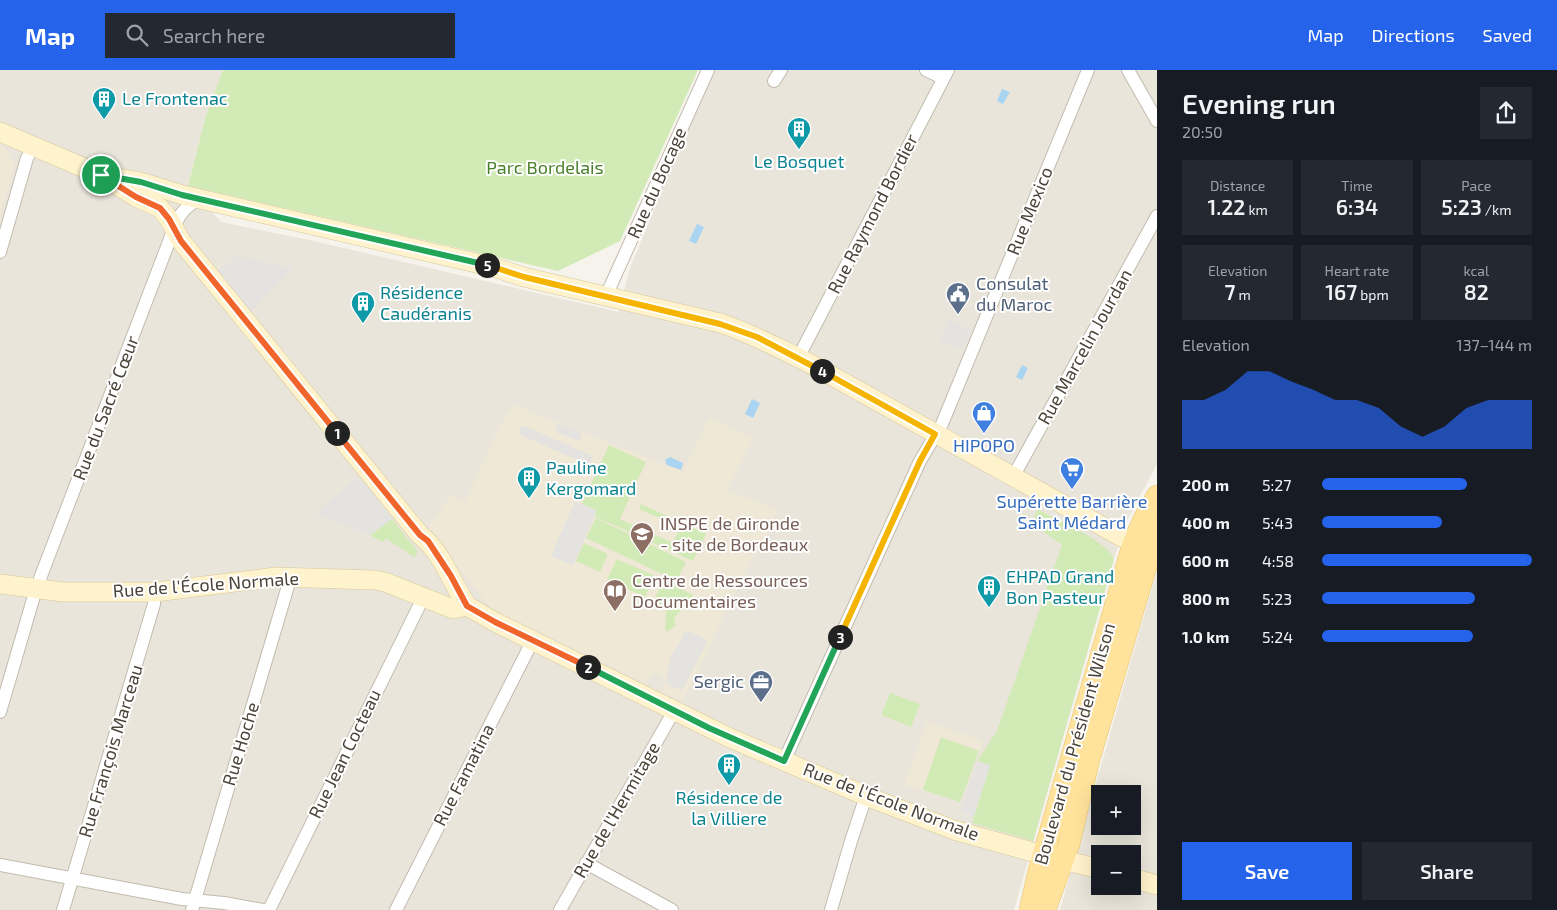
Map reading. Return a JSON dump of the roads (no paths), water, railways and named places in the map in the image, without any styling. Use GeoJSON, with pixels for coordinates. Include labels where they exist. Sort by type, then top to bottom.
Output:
{"type":"FeatureCollection","features":[{"type":"Feature","properties":{"kind":"main road"},"geometry":{"type":"LineString","coordinates":[[0,132],[101,175],[136,197],[160,208],[166,214],[181,241],[420,535],[428,541],[451,576],[467,606]]}},
{"type":"Feature","properties":{"kind":"main road"},"geometry":{"type":"LineString","coordinates":[[101,175],[141,182],[198,199],[484,265],[524,277],[730,326],[757,337],[798,358],[1146,551]]}},
{"type":"Feature","properties":{"kind":"main road","name":"Boulevard du Président Wilson"},"geometry":{"type":"LineString","coordinates":[[1030,910],[1053,857],[1069,844],[1089,760],[1146,551],[1144,519],[1157,496]]}},
{"type":"Feature","properties":{"kind":"main road","name":"Boulevard du Président Wilson"},"geometry":{"type":"LineString","coordinates":[[1045,910],[1053,857],[1079,729],[1146,551],[1157,529]]}},
{"type":"Feature","properties":{"kind":"main road","name":"Rue de l'École Normale"},"geometry":{"type":"LineString","coordinates":[[0,584],[64,592],[155,592],[276,577],[385,582],[453,609],[467,606],[495,622],[730,738],[866,796],[954,830],[1091,867]]}},
{"type":"Feature","properties":{"kind":"main road"},"geometry":{"type":"LineString","coordinates":[[1141,881],[1157,885]]}},
{"type":"Feature","properties":{"kind":"street","name":"Rue du Bocage"},"geometry":{"type":"LineString","coordinates":[[606,296],[708,70]]}},
{"type":"Feature","properties":{"kind":"street"},"geometry":{"type":"LineString","coordinates":[[774,81],[781,70]]}},
{"type":"Feature","properties":{"kind":"street"},"geometry":{"type":"LineString","coordinates":[[926,70],[946,74]]}},
{"type":"Feature","properties":{"kind":"street","name":"Rue Mexico"},"geometry":{"type":"LineString","coordinates":[[784,761],[920,461],[942,424],[1088,70]]}},
{"type":"Feature","properties":{"kind":"street"},"geometry":{"type":"LineString","coordinates":[[1128,70],[1157,121]]}},
{"type":"Feature","properties":{"kind":"street","name":"Rue Raymond Bordier"},"geometry":{"type":"LineString","coordinates":[[798,358],[946,74]]}},
{"type":"Feature","properties":{"kind":"street"},"geometry":{"type":"LineString","coordinates":[[0,252],[27,158],[33,147]]}},
{"type":"Feature","properties":{"kind":"street","name":"Rue du Sacré Cœur"},"geometry":{"type":"LineString","coordinates":[[0,712],[36,589],[174,227],[181,212],[198,199]]}},
{"type":"Feature","properties":{"kind":"street","name":"Rue Marcelin Jourdan"},"geometry":{"type":"LineString","coordinates":[[1013,477],[1157,216]]}},
{"type":"Feature","properties":{"kind":"street","name":"Rue Hoche"},"geometry":{"type":"LineString","coordinates":[[194,905],[289,578]]}},
{"type":"Feature","properties":{"kind":"street","name":"Rue François Marceau"},"geometry":{"type":"LineString","coordinates":[[63,910],[154,604],[155,592]]}},
{"type":"Feature","properties":{"kind":"street","name":"Rue Jean Cocteau"},"geometry":{"type":"LineString","coordinates":[[269,910],[423,598]]}},
{"type":"Feature","properties":{"kind":"street","name":"Rue Famatina"},"geometry":{"type":"LineString","coordinates":[[396,910],[533,640]]}},
{"type":"Feature","properties":{"kind":"street","name":"Rue de l'Hermitage"},"geometry":{"type":"LineString","coordinates":[[560,910],[674,711]]}},
{"type":"Feature","properties":{"kind":"street"},"geometry":{"type":"LineString","coordinates":[[831,910],[850,841],[866,796]]}},
{"type":"Feature","properties":{"kind":"street"},"geometry":{"type":"LineString","coordinates":[[586,863],[672,910]]}},
{"type":"Feature","properties":{"kind":"street"},"geometry":{"type":"LineString","coordinates":[[0,865],[194,905],[224,903],[263,910]]}},
{"type":"Feature","properties":{"kind":"water"},"geometry":{"type":"Polygon","coordinates":[[[1002,89],[1010,92],[1003,104],[997,101],[1002,89]]]}},
{"type":"Feature","properties":{"kind":"water"},"geometry":{"type":"Polygon","coordinates":[[[697,224],[704,227],[696,244],[689,241],[697,224]]]}},
{"type":"Feature","properties":{"kind":"water"},"geometry":{"type":"Polygon","coordinates":[[[1022,365],[1028,368],[1022,380],[1016,377],[1022,365]]]}},
{"type":"Feature","properties":{"kind":"water"},"geometry":{"type":"Polygon","coordinates":[[[752,399],[760,403],[753,418],[745,414],[752,399]]]}},
{"type":"Feature","properties":{"kind":"water"},"geometry":{"type":"Polygon","coordinates":[[[670,457],[683,463],[681,470],[667,465],[665,460],[670,457]]]}},
{"type":"Feature","properties":{"kind":"place","name":"Le Frontenac"},"geometry":{"type":"Point","coordinates":[104,120]}},
{"type":"Feature","properties":{"kind":"place","name":"Le Bosquet"},"geometry":{"type":"Point","coordinates":[799,150]}},
{"type":"Feature","properties":{"kind":"place","name":"Consulat du Maroc"},"geometry":{"type":"Point","coordinates":[958,315]}},
{"type":"Feature","properties":{"kind":"place","name":"Résidence Caudéranis"},"geometry":{"type":"Point","coordinates":[363,324]}},
{"type":"Feature","properties":{"kind":"place","name":"HIPOPO"},"geometry":{"type":"Point","coordinates":[984,434]}},
{"type":"Feature","properties":{"kind":"place","name":"Supérette Barrière Saint Médard"},"geometry":{"type":"Point","coordinates":[1072,490]}},
{"type":"Feature","properties":{"kind":"place","name":"Pauline Kergomard"},"geometry":{"type":"Point","coordinates":[529,499]}},
{"type":"Feature","properties":{"kind":"place","name":"INSPE de Gironde - site de Bordeaux"},"geometry":{"type":"Point","coordinates":[642,555]}},
{"type":"Feature","properties":{"kind":"place","name":"EHPAD Grand Bon Pasteur"},"geometry":{"type":"Point","coordinates":[989,608]}},
{"type":"Feature","properties":{"kind":"place","name":"Centre de Ressources Documentaires"},"geometry":{"type":"Point","coordinates":[615,612]}},
{"type":"Feature","properties":{"kind":"place","name":"Sergic"},"geometry":{"type":"Point","coordinates":[761,703]}},
{"type":"Feature","properties":{"kind":"place","name":"Résidence de la Villiere"},"geometry":{"type":"Point","coordinates":[729,786]}},
{"type":"Feature","properties":{"kind":"park label","name":"Parc Bordelais"},"geometry":{"type":"Point","coordinates":[545,168]}}]}
